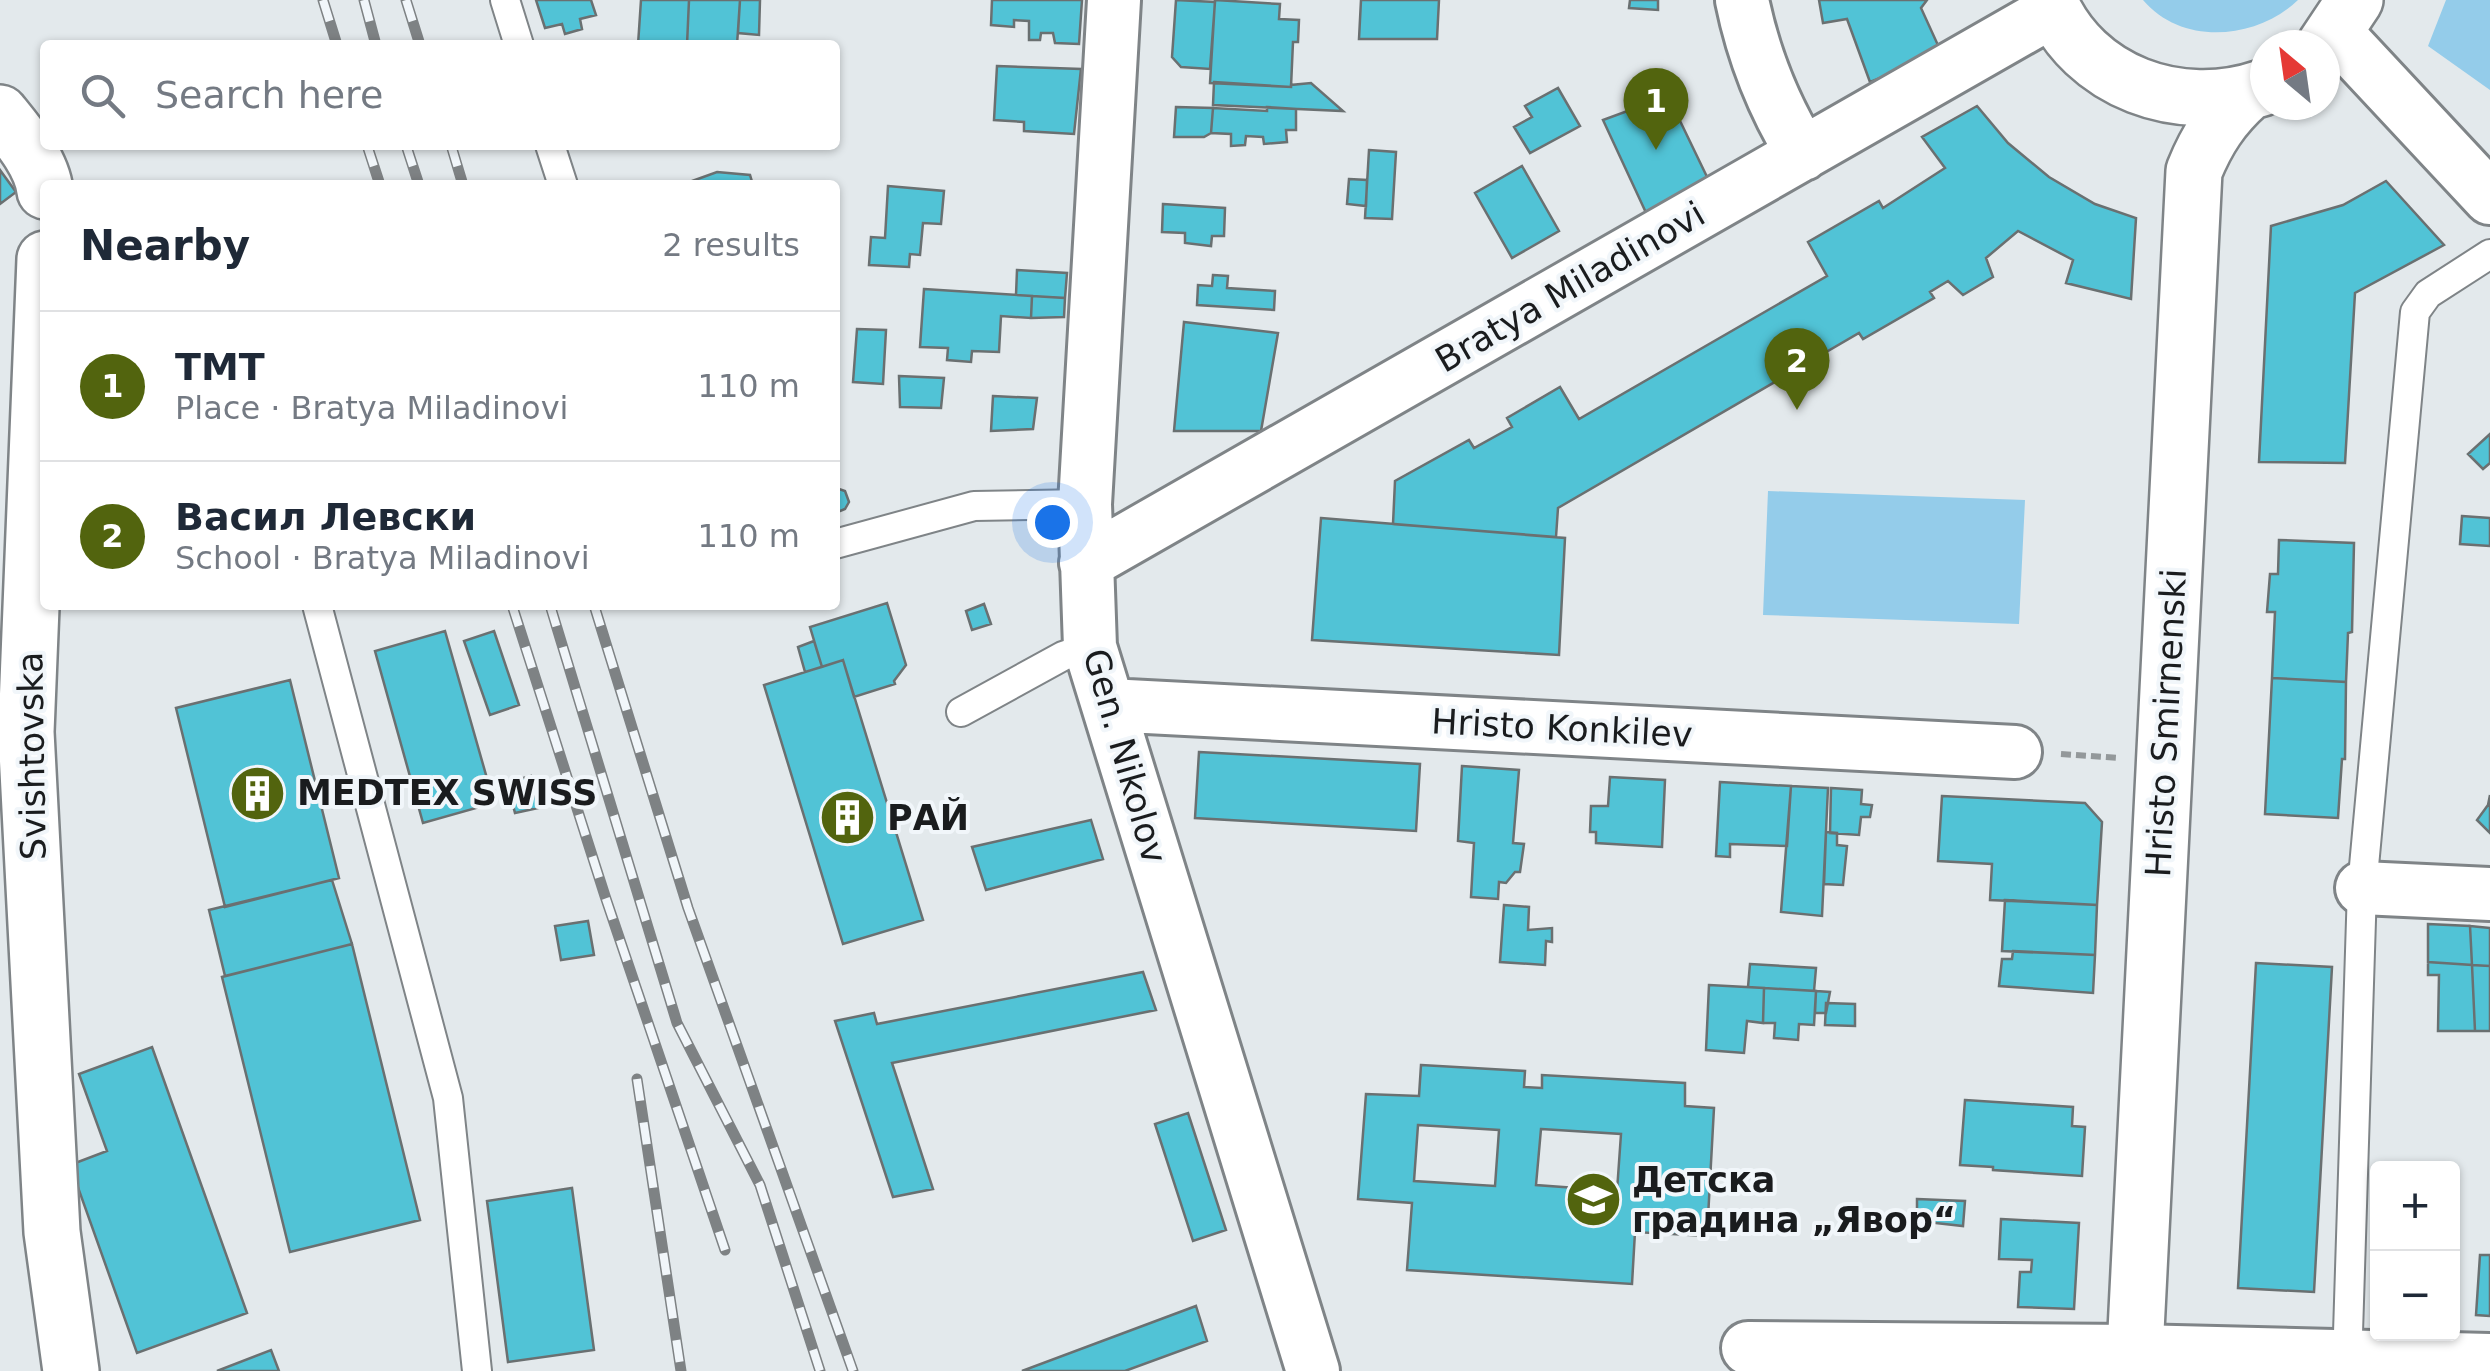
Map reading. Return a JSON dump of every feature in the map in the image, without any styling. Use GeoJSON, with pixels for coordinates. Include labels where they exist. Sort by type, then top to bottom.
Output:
{"type":"FeatureCollection","features":[{"type":"Feature","properties":{"kind":"main road"},"geometry":{"type":"LineString","coordinates":[[2052,5],[2076,42],[2164,120],[2178,138],[2194,172]]}},
{"type":"Feature","properties":{"kind":"main road"},"geometry":{"type":"LineString","coordinates":[[2104,68],[2148,91],[2173,97],[2223,98],[2250,91]]}},
{"type":"Feature","properties":{"kind":"main road","name":"Hristo Smirnenski"},"geometry":{"type":"LineString","coordinates":[[2135,1361],[2194,172],[2223,116],[2250,95]]}},
{"type":"Feature","properties":{"kind":"main road"},"geometry":{"type":"LineString","coordinates":[[0,113],[20,138],[42,180]]}},
{"type":"Feature","properties":{"kind":"main road","name":"Svishtovska"},"geometry":{"type":"LineString","coordinates":[[40,333],[13,731],[52,1232],[71,1371]]}},
{"type":"Feature","properties":{"kind":"street","name":"Gen. Nikolov"},"geometry":{"type":"LineString","coordinates":[[1114,0],[1085,504],[1090,646],[1313,1371]]}},
{"type":"Feature","properties":{"kind":"street"},"geometry":{"type":"LineString","coordinates":[[1742,0],[1779,114],[1803,154]]}},
{"type":"Feature","properties":{"kind":"street","name":"Bratya Miladinovi"},"geometry":{"type":"LineString","coordinates":[[1086,563],[1803,154],[2052,5]]}},
{"type":"Feature","properties":{"kind":"street"},"geometry":{"type":"LineString","coordinates":[[2339,26],[2490,198]]}},
{"type":"Feature","properties":{"kind":"street","name":"Hristo Konkilev"},"geometry":{"type":"LineString","coordinates":[[1108,705],[2015,752]]}},
{"type":"Feature","properties":{"kind":"street"},"geometry":{"type":"LineString","coordinates":[[2362,888],[2490,894]]}},
{"type":"Feature","properties":{"kind":"street"},"geometry":{"type":"LineString","coordinates":[[1748,1348],[2135,1361],[2347,1364],[2490,1360]]}},
{"type":"Feature","properties":{"kind":"lane"},"geometry":{"type":"LineString","coordinates":[[505,0],[517,40]]}},
{"type":"Feature","properties":{"kind":"lane"},"geometry":{"type":"LineString","coordinates":[[552,150],[561,180]]}},
{"type":"Feature","properties":{"kind":"lane"},"geometry":{"type":"LineString","coordinates":[[2347,1364],[2362,888],[2415,312],[2428,294],[2490,254]]}},
{"type":"Feature","properties":{"kind":"lane"},"geometry":{"type":"LineString","coordinates":[[840,543],[974,506],[1085,504]]}},
{"type":"Feature","properties":{"kind":"lane"},"geometry":{"type":"LineString","coordinates":[[317,610],[448,1098],[477,1371]]}},
{"type":"Feature","properties":{"kind":"lane"},"geometry":{"type":"LineString","coordinates":[[961,712],[1063,656],[1090,646]]}},
{"type":"Feature","properties":{"kind":"path"},"geometry":{"type":"LineString","coordinates":[[2015,752],[2164,760]]}},
{"type":"Feature","properties":{"kind":"shaded area"},"geometry":{"type":"Polygon","coordinates":[[[2143,0],[2298,0],[2262,23],[2220,32],[2178,25],[2143,0]]]}},
{"type":"Feature","properties":{"kind":"shaded area"},"geometry":{"type":"Polygon","coordinates":[[[2446,0],[2490,0],[2490,90],[2428,46],[2446,0]]]}},
{"type":"Feature","properties":{"kind":"shaded area"},"geometry":{"type":"Polygon","coordinates":[[[1768,491],[2025,500],[2019,624],[1763,615],[1768,491]]]}},
{"type":"Feature","properties":{"kind":"building"},"geometry":{"type":"Polygon","coordinates":[[[536,0],[591,0],[596,15],[580,19],[582,29],[565,34],[562,24],[545,28],[536,0]]]}},
{"type":"Feature","properties":{"kind":"building"},"geometry":{"type":"Polygon","coordinates":[[[641,0],[689,0],[687,40],[638,40],[641,0]]]}},
{"type":"Feature","properties":{"kind":"building"},"geometry":{"type":"Polygon","coordinates":[[[689,0],[740,0],[737,40],[687,40],[689,0]]]}},
{"type":"Feature","properties":{"kind":"building"},"geometry":{"type":"Polygon","coordinates":[[[740,0],[760,0],[759,35],[738,33],[740,0]]]}},
{"type":"Feature","properties":{"kind":"building"},"geometry":{"type":"Polygon","coordinates":[[[992,0],[1082,0],[1079,44],[1055,43],[1053,33],[1041,33],[1040,40],[1029,40],[1029,21],[1014,20],[1014,27],[991,25],[992,0]]]}},
{"type":"Feature","properties":{"kind":"building"},"geometry":{"type":"Polygon","coordinates":[[[1176,0],[1215,2],[1210,69],[1181,67],[1172,57],[1176,0]]]}},
{"type":"Feature","properties":{"kind":"building"},"geometry":{"type":"Polygon","coordinates":[[[1215,0],[1280,4],[1279,19],[1299,20],[1298,42],[1293,42],[1291,87],[1210,83],[1215,0]]]}},
{"type":"Feature","properties":{"kind":"building"},"geometry":{"type":"Polygon","coordinates":[[[1361,0],[1439,0],[1437,39],[1359,39],[1361,0]]]}},
{"type":"Feature","properties":{"kind":"building"},"geometry":{"type":"Polygon","coordinates":[[[1630,0],[1658,0],[1658,10],[1629,8],[1630,0]]]}},
{"type":"Feature","properties":{"kind":"building"},"geometry":{"type":"Polygon","coordinates":[[[1819,0],[1927,0],[1921,8],[1942,54],[1870,82],[1847,19],[1823,23],[1819,0]]]}},
{"type":"Feature","properties":{"kind":"building"},"geometry":{"type":"Polygon","coordinates":[[[997,66],[1081,69],[1074,134],[1024,131],[1024,122],[994,120],[997,66]]]}},
{"type":"Feature","properties":{"kind":"building"},"geometry":{"type":"Polygon","coordinates":[[[1214,82],[1291,87],[1311,83],[1343,111],[1213,105],[1214,82]]]}},
{"type":"Feature","properties":{"kind":"building"},"geometry":{"type":"Polygon","coordinates":[[[1558,88],[1580,126],[1530,153],[1514,127],[1532,117],[1525,106],[1558,88]]]}},
{"type":"Feature","properties":{"kind":"building"},"geometry":{"type":"Polygon","coordinates":[[[1668,96],[1709,181],[1648,217],[1603,120],[1668,96]]]}},
{"type":"Feature","properties":{"kind":"building"},"geometry":{"type":"Polygon","coordinates":[[[1977,106],[2008,143],[2049,177],[2095,204],[2136,218],[2131,299],[2066,283],[2073,260],[2018,231],[1986,258],[1993,277],[1963,295],[1948,281],[1930,292],[1934,298],[1863,339],[1859,333],[1558,508],[1556,537],[1393,524],[1395,481],[1469,440],[1474,448],[1512,427],[1507,418],[1560,387],[1579,419],[1827,276],[1808,242],[1879,201],[1883,208],[1945,168],[1922,137],[1977,106]]]}},
{"type":"Feature","properties":{"kind":"building"},"geometry":{"type":"Polygon","coordinates":[[[1176,107],[1213,108],[1211,133],[1204,137],[1174,137],[1176,107]]]}},
{"type":"Feature","properties":{"kind":"building"},"geometry":{"type":"Polygon","coordinates":[[[1267,107],[1296,109],[1296,130],[1286,130],[1287,142],[1264,144],[1263,137],[1246,136],[1245,145],[1231,146],[1231,134],[1211,133],[1213,108],[1267,111],[1267,107]]]}},
{"type":"Feature","properties":{"kind":"building"},"geometry":{"type":"Polygon","coordinates":[[[1369,150],[1396,152],[1392,219],[1365,218],[1369,150]]]}},
{"type":"Feature","properties":{"kind":"building"},"geometry":{"type":"Polygon","coordinates":[[[1522,166],[1559,231],[1512,258],[1475,193],[1522,166]]]}},
{"type":"Feature","properties":{"kind":"building"},"geometry":{"type":"Polygon","coordinates":[[[0,170],[16,192],[0,204],[0,170]]]}},
{"type":"Feature","properties":{"kind":"building"},"geometry":{"type":"Polygon","coordinates":[[[717,172],[750,175],[752,180],[695,180],[717,172]]]}},
{"type":"Feature","properties":{"kind":"building"},"geometry":{"type":"Polygon","coordinates":[[[1349,179],[1367,180],[1366,206],[1347,204],[1349,179]]]}},
{"type":"Feature","properties":{"kind":"building"},"geometry":{"type":"Polygon","coordinates":[[[2386,181],[2444,245],[2355,293],[2345,463],[2259,462],[2271,226],[2343,205],[2386,181]]]}},
{"type":"Feature","properties":{"kind":"building"},"geometry":{"type":"Polygon","coordinates":[[[888,186],[944,191],[941,224],[923,223],[920,255],[910,254],[909,267],[869,265],[871,237],[885,238],[888,186]]]}},
{"type":"Feature","properties":{"kind":"building"},"geometry":{"type":"Polygon","coordinates":[[[1163,204],[1225,208],[1224,236],[1212,236],[1211,246],[1185,243],[1185,233],[1162,232],[1163,204]]]}},
{"type":"Feature","properties":{"kind":"building"},"geometry":{"type":"Polygon","coordinates":[[[1017,270],[1067,273],[1065,298],[1016,295],[1017,270]]]}},
{"type":"Feature","properties":{"kind":"building"},"geometry":{"type":"Polygon","coordinates":[[[1213,275],[1228,276],[1227,288],[1275,291],[1274,310],[1197,305],[1198,285],[1212,286],[1213,275]]]}},
{"type":"Feature","properties":{"kind":"building"},"geometry":{"type":"Polygon","coordinates":[[[924,289],[1032,296],[1031,318],[1001,316],[999,352],[972,351],[971,362],[947,360],[948,348],[920,347],[924,289]]]}},
{"type":"Feature","properties":{"kind":"building"},"geometry":{"type":"Polygon","coordinates":[[[1032,296],[1065,298],[1064,317],[1031,318],[1032,296]]]}},
{"type":"Feature","properties":{"kind":"building"},"geometry":{"type":"Polygon","coordinates":[[[1184,322],[1278,333],[1261,431],[1174,431],[1184,322]]]}},
{"type":"Feature","properties":{"kind":"building"},"geometry":{"type":"Polygon","coordinates":[[[857,329],[886,330],[883,384],[853,382],[857,329]]]}},
{"type":"Feature","properties":{"kind":"building"},"geometry":{"type":"Polygon","coordinates":[[[899,376],[944,378],[941,408],[900,407],[899,376]]]}},
{"type":"Feature","properties":{"kind":"building"},"geometry":{"type":"Polygon","coordinates":[[[993,396],[1037,398],[1033,429],[991,431],[993,396]]]}},
{"type":"Feature","properties":{"kind":"building"},"geometry":{"type":"Polygon","coordinates":[[[2490,434],[2490,463],[2483,469],[2468,454],[2490,434]]]}},
{"type":"Feature","properties":{"kind":"building"},"geometry":{"type":"Polygon","coordinates":[[[840,489],[845,491],[849,502],[840,511],[840,489]]]}},
{"type":"Feature","properties":{"kind":"building"},"geometry":{"type":"Polygon","coordinates":[[[2462,516],[2490,518],[2490,546],[2460,544],[2462,516]]]}},
{"type":"Feature","properties":{"kind":"building"},"geometry":{"type":"Polygon","coordinates":[[[1321,518],[1565,538],[1559,655],[1312,640],[1321,518]]]}},
{"type":"Feature","properties":{"kind":"building"},"geometry":{"type":"Polygon","coordinates":[[[2279,540],[2354,543],[2352,632],[2348,633],[2346,682],[2272,678],[2275,612],[2267,612],[2270,574],[2278,574],[2279,540]]]}},
{"type":"Feature","properties":{"kind":"building"},"geometry":{"type":"Polygon","coordinates":[[[887,603],[906,665],[895,684],[854,697],[843,660],[822,667],[810,627],[887,603]]]}},
{"type":"Feature","properties":{"kind":"building"},"geometry":{"type":"Polygon","coordinates":[[[984,604],[991,624],[972,630],[966,611],[984,604]]]}},
{"type":"Feature","properties":{"kind":"building"},"geometry":{"type":"Polygon","coordinates":[[[445,631],[494,803],[423,823],[375,651],[445,631]]]}},
{"type":"Feature","properties":{"kind":"building"},"geometry":{"type":"Polygon","coordinates":[[[494,631],[519,705],[490,715],[464,641],[494,631]]]}},
{"type":"Feature","properties":{"kind":"building"},"geometry":{"type":"Polygon","coordinates":[[[814,641],[822,667],[805,672],[798,647],[814,641]]]}},
{"type":"Feature","properties":{"kind":"building","name":"РАЙ"},"geometry":{"type":"Polygon","coordinates":[[[843,660],[923,920],[843,944],[764,685],[843,660]]]}},
{"type":"Feature","properties":{"kind":"building"},"geometry":{"type":"Polygon","coordinates":[[[2272,678],[2346,682],[2345,759],[2338,818],[2265,814],[2272,678]]]}},
{"type":"Feature","properties":{"kind":"building","name":"MEDTEX SWISS"},"geometry":{"type":"Polygon","coordinates":[[[290,680],[339,878],[225,907],[176,708],[290,680]]]}},
{"type":"Feature","properties":{"kind":"building"},"geometry":{"type":"Polygon","coordinates":[[[1199,752],[1420,764],[1416,831],[1195,818],[1199,752]]]}},
{"type":"Feature","properties":{"kind":"building"},"geometry":{"type":"Polygon","coordinates":[[[1462,766],[1519,770],[1513,843],[1524,844],[1520,872],[1515,872],[1506,883],[1499,882],[1498,899],[1471,897],[1474,843],[1458,841],[1462,766]]]}},
{"type":"Feature","properties":{"kind":"building"},"geometry":{"type":"Polygon","coordinates":[[[531,776],[538,808],[515,813],[507,782],[531,776]]]}},
{"type":"Feature","properties":{"kind":"building"},"geometry":{"type":"Polygon","coordinates":[[[1610,777],[1665,780],[1662,847],[1596,843],[1596,832],[1590,832],[1591,806],[1608,806],[1610,777]]]}},
{"type":"Feature","properties":{"kind":"building"},"geometry":{"type":"Polygon","coordinates":[[[1720,782],[1791,786],[1787,846],[1730,844],[1730,857],[1716,856],[1720,782]]]}},
{"type":"Feature","properties":{"kind":"building"},"geometry":{"type":"Polygon","coordinates":[[[1791,786],[1828,788],[1822,916],[1781,912],[1791,786]]]}},
{"type":"Feature","properties":{"kind":"building"},"geometry":{"type":"Polygon","coordinates":[[[1831,788],[1862,790],[1861,804],[1872,805],[1870,817],[1861,817],[1859,835],[1830,833],[1831,788]]]}},
{"type":"Feature","properties":{"kind":"building"},"geometry":{"type":"Polygon","coordinates":[[[2490,795],[2490,833],[2477,820],[2490,795]]]}},
{"type":"Feature","properties":{"kind":"building"},"geometry":{"type":"Polygon","coordinates":[[[1942,796],[2085,803],[2102,822],[2097,905],[1990,900],[1992,864],[1938,861],[1942,796]]]}},
{"type":"Feature","properties":{"kind":"building"},"geometry":{"type":"Polygon","coordinates":[[[1091,820],[1103,859],[986,890],[972,847],[1091,820]]]}},
{"type":"Feature","properties":{"kind":"building"},"geometry":{"type":"Polygon","coordinates":[[[1826,832],[1837,833],[1837,845],[1847,846],[1843,885],[1824,884],[1826,832]]]}},
{"type":"Feature","properties":{"kind":"building"},"geometry":{"type":"Polygon","coordinates":[[[332,880],[352,944],[225,976],[209,910],[332,880]]]}},
{"type":"Feature","properties":{"kind":"building"},"geometry":{"type":"Polygon","coordinates":[[[2005,900],[2097,905],[2095,955],[2002,951],[2005,900]]]}},
{"type":"Feature","properties":{"kind":"building"},"geometry":{"type":"Polygon","coordinates":[[[1504,905],[1529,907],[1528,930],[1552,928],[1552,942],[1546,941],[1545,965],[1500,962],[1504,905]]]}},
{"type":"Feature","properties":{"kind":"building"},"geometry":{"type":"Polygon","coordinates":[[[588,921],[594,955],[561,960],[555,926],[588,921]]]}},
{"type":"Feature","properties":{"kind":"building"},"geometry":{"type":"Polygon","coordinates":[[[2428,924],[2470,926],[2472,965],[2428,962],[2428,924]]]}},
{"type":"Feature","properties":{"kind":"building"},"geometry":{"type":"Polygon","coordinates":[[[2470,926],[2490,928],[2490,966],[2472,965],[2470,926]]]}},
{"type":"Feature","properties":{"kind":"building"},"geometry":{"type":"Polygon","coordinates":[[[352,944],[420,1220],[290,1252],[222,977],[352,944]]]}},
{"type":"Feature","properties":{"kind":"building"},"geometry":{"type":"Polygon","coordinates":[[[2013,951],[2095,955],[2093,993],[1999,986],[2002,959],[2012,959],[2013,951]]]}},
{"type":"Feature","properties":{"kind":"building"},"geometry":{"type":"Polygon","coordinates":[[[2428,962],[2472,965],[2475,1031],[2438,1031],[2439,975],[2428,975],[2428,962]]]}},
{"type":"Feature","properties":{"kind":"building"},"geometry":{"type":"Polygon","coordinates":[[[2256,963],[2332,967],[2314,1292],[2238,1288],[2256,963]]]}},
{"type":"Feature","properties":{"kind":"building"},"geometry":{"type":"Polygon","coordinates":[[[1750,964],[1816,968],[1814,991],[1748,987],[1750,964]]]}},
{"type":"Feature","properties":{"kind":"building"},"geometry":{"type":"Polygon","coordinates":[[[2472,965],[2490,966],[2490,1031],[2475,1031],[2472,965]]]}},
{"type":"Feature","properties":{"kind":"building"},"geometry":{"type":"Polygon","coordinates":[[[1143,972],[1156,1010],[892,1063],[933,1189],[893,1197],[835,1021],[874,1013],[877,1024],[1143,972]]]}},
{"type":"Feature","properties":{"kind":"building"},"geometry":{"type":"Polygon","coordinates":[[[1709,985],[1764,988],[1763,1023],[1747,1021],[1744,1053],[1706,1050],[1709,985]]]}},
{"type":"Feature","properties":{"kind":"building"},"geometry":{"type":"Polygon","coordinates":[[[1764,988],[1816,991],[1814,1025],[1799,1024],[1798,1040],[1774,1038],[1775,1023],[1763,1023],[1764,988]]]}},
{"type":"Feature","properties":{"kind":"building"},"geometry":{"type":"Polygon","coordinates":[[[1816,991],[1830,992],[1826,1013],[1815,1013],[1816,991]]]}},
{"type":"Feature","properties":{"kind":"building"},"geometry":{"type":"Polygon","coordinates":[[[1826,1003],[1855,1004],[1855,1026],[1825,1025],[1826,1003]]]}},
{"type":"Feature","properties":{"kind":"building"},"geometry":{"type":"Polygon","coordinates":[[[152,1047],[247,1313],[137,1353],[70,1165],[107,1151],[79,1074],[152,1047]]]}},
{"type":"Feature","properties":{"kind":"building"},"geometry":{"type":"Polygon","coordinates":[[[1421,1065],[1525,1071],[1524,1087],[1542,1088],[1542,1075],[1685,1083],[1685,1106],[1714,1108],[1707,1236],[1635,1232],[1632,1284],[1407,1270],[1412,1203],[1358,1199],[1366,1094],[1419,1096],[1421,1065]],[[1418,1125],[1414,1181],[1495,1186],[1499,1130],[1418,1125]],[[1541,1129],[1536,1185],[1617,1191],[1621,1134],[1541,1129]]]}},
{"type":"Feature","properties":{"kind":"building"},"geometry":{"type":"Polygon","coordinates":[[[1965,1100],[2073,1107],[2072,1126],[2085,1127],[2082,1176],[1960,1165],[1965,1100]]]}},
{"type":"Feature","properties":{"kind":"building"},"geometry":{"type":"Polygon","coordinates":[[[1188,1113],[1226,1230],[1193,1241],[1155,1124],[1188,1113]]]}},
{"type":"Feature","properties":{"kind":"building"},"geometry":{"type":"Polygon","coordinates":[[[572,1188],[594,1350],[508,1362],[487,1201],[572,1188]]]}},
{"type":"Feature","properties":{"kind":"building"},"geometry":{"type":"Polygon","coordinates":[[[1917,1199],[1965,1201],[1963,1226],[1917,1221],[1917,1199]]]}},
{"type":"Feature","properties":{"kind":"building"},"geometry":{"type":"Polygon","coordinates":[[[2001,1219],[2079,1223],[2074,1309],[2018,1307],[2020,1272],[2031,1272],[2032,1260],[1999,1259],[2001,1219]]]}},
{"type":"Feature","properties":{"kind":"building"},"geometry":{"type":"Polygon","coordinates":[[[2480,1255],[2490,1255],[2490,1316],[2476,1315],[2480,1255]]]}},
{"type":"Feature","properties":{"kind":"building"},"geometry":{"type":"Polygon","coordinates":[[[1196,1306],[1207,1341],[1125,1371],[1022,1371],[1196,1306]]]}},
{"type":"Feature","properties":{"kind":"building"},"geometry":{"type":"Polygon","coordinates":[[[271,1350],[279,1371],[217,1371],[271,1350]]]}},
{"type":"Feature","properties":{"kind":"railway"},"geometry":{"type":"LineString","coordinates":[[323,0],[335,40]]}},
{"type":"Feature","properties":{"kind":"railway"},"geometry":{"type":"LineString","coordinates":[[364,0],[375,40]]}},
{"type":"Feature","properties":{"kind":"railway"},"geometry":{"type":"LineString","coordinates":[[406,0],[418,40]]}},
{"type":"Feature","properties":{"kind":"railway"},"geometry":{"type":"LineString","coordinates":[[369,150],[378,180]]}},
{"type":"Feature","properties":{"kind":"railway"},"geometry":{"type":"LineString","coordinates":[[408,150],[417,180]]}},
{"type":"Feature","properties":{"kind":"railway"},"geometry":{"type":"LineString","coordinates":[[452,150],[462,180]]}},
{"type":"Feature","properties":{"kind":"railway"},"geometry":{"type":"LineString","coordinates":[[514,610],[725,1250]]}},
{"type":"Feature","properties":{"kind":"railway"},"geometry":{"type":"LineString","coordinates":[[552,610],[677,1023],[760,1185],[820,1371]]}},
{"type":"Feature","properties":{"kind":"railway"},"geometry":{"type":"LineString","coordinates":[[596,610],[688,908],[853,1371]]}},
{"type":"Feature","properties":{"kind":"railway"},"geometry":{"type":"LineString","coordinates":[[637,1079],[681,1371]]}},
{"type":"Feature","properties":{"kind":"place","name":"TMT"},"geometry":{"type":"Point","coordinates":[1656,150]}},
{"type":"Feature","properties":{"kind":"place","name":"Васил Левски"},"geometry":{"type":"Point","coordinates":[1797,410]}},
{"type":"Feature","properties":{"kind":"place","name":"MEDTEX SWISS"},"geometry":{"type":"Point","coordinates":[258,793]}},
{"type":"Feature","properties":{"kind":"place","name":"РАЙ"},"geometry":{"type":"Point","coordinates":[848,818]}},
{"type":"Feature","properties":{"kind":"place","name":"Детска градина „Явор“"},"geometry":{"type":"Point","coordinates":[1593,1200]}}]}
